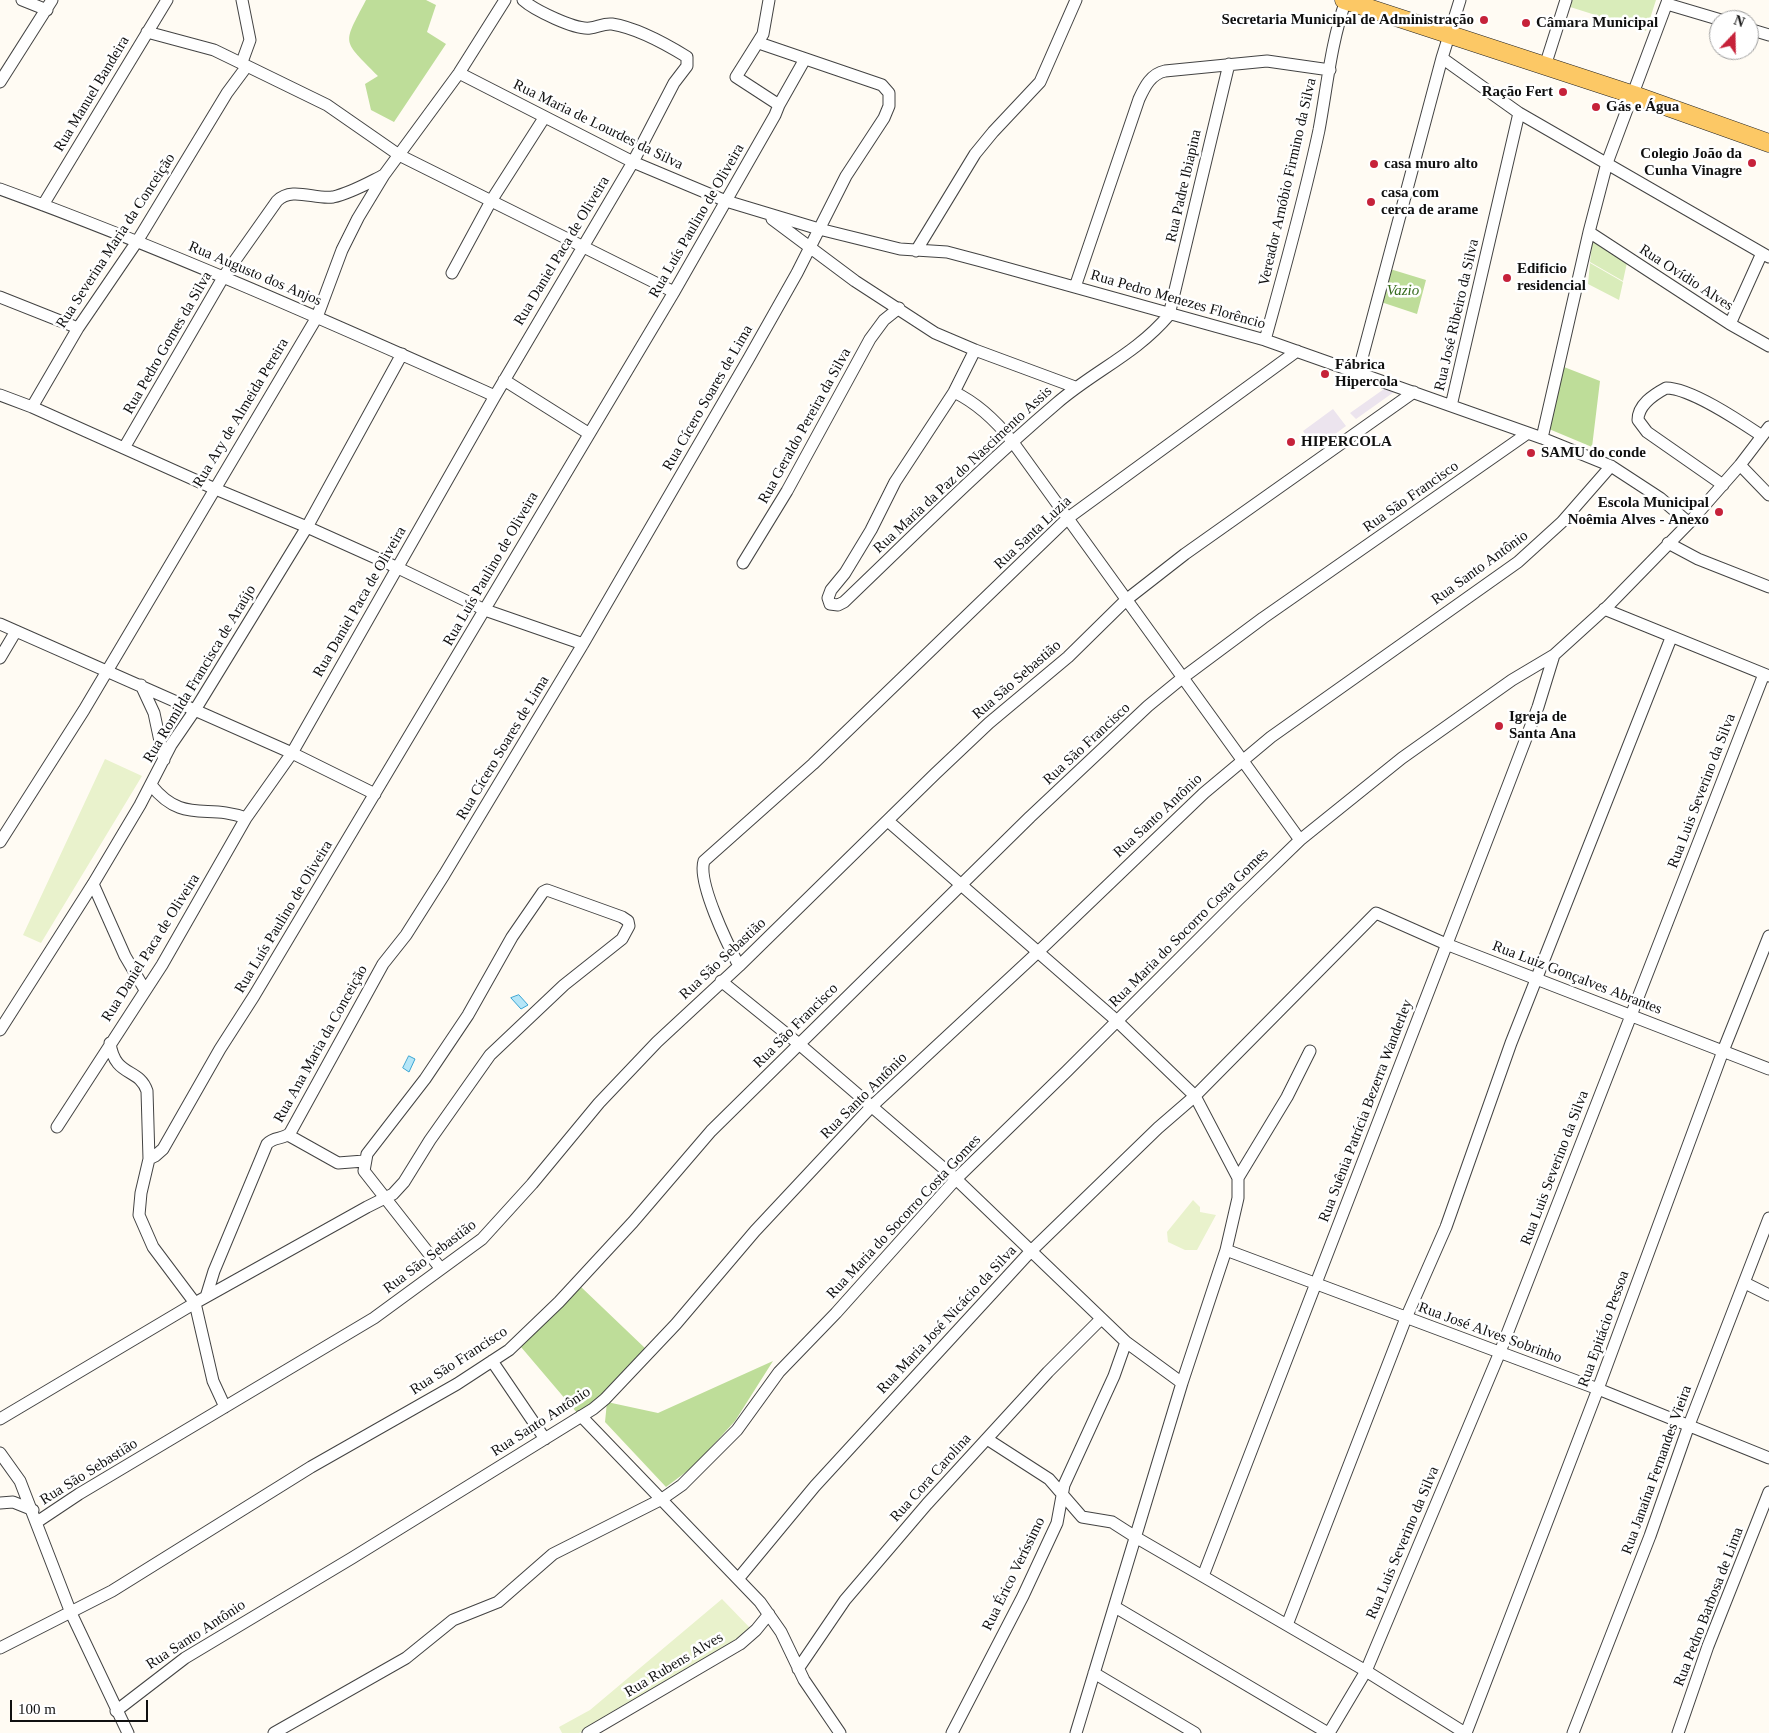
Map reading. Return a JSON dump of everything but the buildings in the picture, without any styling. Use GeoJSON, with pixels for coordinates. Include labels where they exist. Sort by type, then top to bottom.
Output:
{"type":"FeatureCollection","features":[{"type":"Feature","properties":{"kind":"main road"},"geometry":{"type":"LineString","coordinates":[[1345,0],[1634,95],[1769,143]]}},
{"type":"Feature","properties":{"kind":"street"},"geometry":{"type":"LineString","coordinates":[[0,82],[49,5],[22,0]]}},
{"type":"Feature","properties":{"kind":"street","name":"Rua Manuel Bandeira"},"geometry":{"type":"LineString","coordinates":[[43,204],[167,0]]}},
{"type":"Feature","properties":{"kind":"street","name":"Rua Severina Maria da Conceição"},"geometry":{"type":"LineString","coordinates":[[32,407],[78,328],[138,240],[244,64],[250,40],[242,0]]}},
{"type":"Feature","properties":{"kind":"street","name":"Rua Ary de Almeida Pereira"},"geometry":{"type":"LineString","coordinates":[[0,842],[107,670],[213,488],[317,317],[348,238],[384,175],[459,73],[505,0]]}},
{"type":"Feature","properties":{"kind":"street","name":"Rua Daniel Paca de Oliveira"},"geometry":{"type":"LineString","coordinates":[[57,1127],[145,990],[246,818],[292,752],[494,396],[582,244],[633,162],[674,84],[688,62],[687,57],[679,52],[621,26],[606,24],[590,28],[571,24],[523,0]]}},
{"type":"Feature","properties":{"kind":"street"},"geometry":{"type":"LineString","coordinates":[[769,0],[766,23],[759,43],[736,77],[740,82],[768,97],[779,106]]}},
{"type":"Feature","properties":{"kind":"street"},"geometry":{"type":"LineString","coordinates":[[916,251],[975,154],[1040,82],[1076,0]]}},
{"type":"Feature","properties":{"kind":"street","name":"Vereador Arnóbio Firmino da Silva"},"geometry":{"type":"LineString","coordinates":[[1266,340],[1302,201],[1334,44],[1345,0]]}},
{"type":"Feature","properties":{"kind":"street"},"geometry":{"type":"LineString","coordinates":[[1358,373],[1448,34],[1460,0]]}},
{"type":"Feature","properties":{"kind":"street"},"geometry":{"type":"LineString","coordinates":[[1544,66],[1566,0]]}},
{"type":"Feature","properties":{"kind":"street"},"geometry":{"type":"LineString","coordinates":[[1542,438],[1589,232],[1607,163],[1634,95],[1667,2],[1709,16]]}},
{"type":"Feature","properties":{"kind":"street"},"geometry":{"type":"LineString","coordinates":[[147,32],[195,44],[244,64],[327,105],[399,155],[582,244],[674,292]]}},
{"type":"Feature","properties":{"kind":"street","name":"Rua Cícero Soares de Lima"},"geometry":{"type":"LineString","coordinates":[[467,836],[583,644],[744,366],[810,247],[853,164],[884,118],[890,98],[889,93],[882,85],[759,43]]}},
{"type":"Feature","properties":{"kind":"street"},"geometry":{"type":"LineString","coordinates":[[1442,58],[1519,113],[1766,255],[1730,324]]}},
{"type":"Feature","properties":{"kind":"street","name":"Rua Luís Paulino de Oliveira"},"geometry":{"type":"LineString","coordinates":[[149,1159],[156,1156],[163,1149],[220,1049],[260,988],[588,433],[674,292],[804,59]]}},
{"type":"Feature","properties":{"kind":"street"},"geometry":{"type":"LineString","coordinates":[[1075,287],[1126,134],[1146,84],[1154,76],[1165,71],[1267,61],[1330,70]]}},
{"type":"Feature","properties":{"kind":"street","name":"Rua Padre Ibiapina"},"geometry":{"type":"LineString","coordinates":[[1169,315],[1229,64]]}},
{"type":"Feature","properties":{"kind":"street","name":"Rua Maria de Lourdes da Silva"},"geometry":{"type":"LineString","coordinates":[[459,73],[633,162],[726,201]]}},
{"type":"Feature","properties":{"kind":"street","name":"Rua José Ribeiro da Silva"},"geometry":{"type":"LineString","coordinates":[[1451,406],[1519,113]]}},
{"type":"Feature","properties":{"kind":"street"},"geometry":{"type":"LineString","coordinates":[[452,272],[491,200],[544,118]]}},
{"type":"Feature","properties":{"kind":"street","name":"Rua Pedro Gomes da Silva"},"geometry":{"type":"LineString","coordinates":[[124,448],[224,276],[262,220],[281,197],[293,193],[332,197],[346,193],[384,175]]}},
{"type":"Feature","properties":{"kind":"street","name":"Rua Augusto dos Anjos"},"geometry":{"type":"LineString","coordinates":[[0,189],[138,240],[224,276],[494,396]]}},
{"type":"Feature","properties":{"kind":"street","name":"Rua Pedro Menezes Florêncio"},"geometry":{"type":"LineString","coordinates":[[726,201],[819,230],[916,251],[958,255],[1169,315],[1266,340],[1542,438],[1611,466],[1660,498],[1689,523]]}},
{"type":"Feature","properties":{"kind":"street"},"geometry":{"type":"LineString","coordinates":[[765,213],[855,281],[899,308],[934,333],[974,350],[1075,387]]}},
{"type":"Feature","properties":{"kind":"street","name":"Rua Ovídio Alves"},"geometry":{"type":"LineString","coordinates":[[1589,232],[1730,324],[1769,346]]}},
{"type":"Feature","properties":{"kind":"street"},"geometry":{"type":"LineString","coordinates":[[0,297],[78,328]]}},
{"type":"Feature","properties":{"kind":"street","name":"Rua Geraldo Pereira da Silva"},"geometry":{"type":"LineString","coordinates":[[743,563],[787,491],[870,339],[880,324],[899,308]]}},
{"type":"Feature","properties":{"kind":"street","name":"Rua Maria da Paz do Nascimento Assis"},"geometry":{"type":"LineString","coordinates":[[954,392],[902,470],[871,530],[845,573],[831,590],[828,598],[832,606],[844,602],[1012,441],[1075,387],[1099,374],[1156,331],[1169,315]]}},
{"type":"Feature","properties":{"kind":"street"},"geometry":{"type":"LineString","coordinates":[[974,350],[954,392],[987,414],[1012,441],[1181,679],[1300,840]]}},
{"type":"Feature","properties":{"kind":"street","name":"Rua Santa Luzia"},"geometry":{"type":"LineString","coordinates":[[739,966],[726,940],[704,880],[704,861],[813,764],[1068,518],[1297,351]]}},
{"type":"Feature","properties":{"kind":"street","name":"Rua Romilda Francisca de Araújo"},"geometry":{"type":"LineString","coordinates":[[0,1030],[92,884],[184,725],[307,527],[402,354]]}},
{"type":"Feature","properties":{"kind":"street"},"geometry":{"type":"LineString","coordinates":[[504,380],[588,433]]}},
{"type":"Feature","properties":{"kind":"street"},"geometry":{"type":"LineString","coordinates":[[1723,485],[1647,432],[1638,420],[1639,412],[1643,405],[1661,390],[1670,388],[1703,401],[1766,432]]}},
{"type":"Feature","properties":{"kind":"street","name":"Rua São Sebastião"},"geometry":{"type":"LineString","coordinates":[[37,1522],[79,1494],[374,1318],[490,1231],[599,1103],[657,1042],[739,966],[934,774],[989,723],[1068,657],[1126,600],[1185,554],[1414,392]]}},
{"type":"Feature","properties":{"kind":"street"},"geometry":{"type":"LineString","coordinates":[[0,395],[32,407],[213,488],[307,527],[485,610],[583,644]]}},
{"type":"Feature","properties":{"kind":"street","name":"Rua Maria do Socorro Costa Gomes"},"geometry":{"type":"LineString","coordinates":[[274,1733],[406,1658],[453,1620],[498,1602],[553,1554],[662,1499],[687,1480],[736,1430],[784,1366],[836,1313],[956,1179],[1300,840],[1429,737],[1512,680],[1554,655],[1604,609],[1689,523],[1766,432]]}},
{"type":"Feature","properties":{"kind":"street","name":"Rua São Francisco"},"geometry":{"type":"LineString","coordinates":[[0,1648],[112,1591],[311,1467],[457,1384],[509,1350],[559,1302],[633,1222],[711,1131],[1099,752],[1181,679],[1263,618],[1528,433]]}},
{"type":"Feature","properties":{"kind":"street"},"geometry":{"type":"LineString","coordinates":[[1740,465],[1769,495]]}},
{"type":"Feature","properties":{"kind":"street","name":"Rua Santo Antônio"},"geometry":{"type":"LineString","coordinates":[[116,1711],[185,1658],[545,1439],[605,1399],[676,1324],[755,1231],[871,1107],[1241,760],[1518,562],[1569,515],[1611,466]]}},
{"type":"Feature","properties":{"kind":"street"},"geometry":{"type":"LineString","coordinates":[[1668,543],[1698,559],[1769,587]]}},
{"type":"Feature","properties":{"kind":"street"},"geometry":{"type":"LineString","coordinates":[[1604,609],[1671,638],[1766,675]]}},
{"type":"Feature","properties":{"kind":"street"},"geometry":{"type":"LineString","coordinates":[[0,624],[292,752],[374,794]]}},
{"type":"Feature","properties":{"kind":"street"},"geometry":{"type":"LineString","coordinates":[[0,658],[16,631]]}},
{"type":"Feature","properties":{"kind":"street"},"geometry":{"type":"LineString","coordinates":[[1287,1625],[1406,1318],[1446,1227],[1536,979],[1671,638]]}},
{"type":"Feature","properties":{"kind":"street","name":"Rua Suênia Patrícia Bezerra Wanderley"},"geometry":{"type":"LineString","coordinates":[[1203,1576],[1538,708],[1554,655]]}},
{"type":"Feature","properties":{"kind":"street","name":"Rua Luis Severino da Silva"},"geometry":{"type":"LineString","coordinates":[[1328,1733],[1366,1671],[1500,1352],[1766,675]]}},
{"type":"Feature","properties":{"kind":"street"},"geometry":{"type":"LineString","coordinates":[[141,685],[154,714],[164,760]]}},
{"type":"Feature","properties":{"kind":"street"},"geometry":{"type":"LineString","coordinates":[[151,785],[164,799],[184,810],[202,813],[229,812],[246,818]]}},
{"type":"Feature","properties":{"kind":"street"},"geometry":{"type":"LineString","coordinates":[[888,821],[1118,1021],[1195,1096],[1238,1178],[1238,1198],[1226,1250],[1182,1383],[1076,1733]]}},
{"type":"Feature","properties":{"kind":"street","name":"Rua Ana Maria da Conceição"},"geometry":{"type":"LineString","coordinates":[[206,1297],[214,1271],[246,1200],[264,1150],[272,1139],[288,1135],[383,964],[406,935],[467,836]]}},
{"type":"Feature","properties":{"kind":"street"},"geometry":{"type":"LineString","coordinates":[[92,884],[125,956],[145,990]]}},
{"type":"Feature","properties":{"kind":"street"},"geometry":{"type":"LineString","coordinates":[[0,1419],[195,1303],[367,1207],[386,1199],[404,1182],[430,1140],[490,1055],[564,985],[622,939],[629,927],[628,920],[547,890],[543,892],[512,936],[468,1015],[425,1079],[371,1147],[364,1161],[364,1171],[386,1199],[441,1269]]}},
{"type":"Feature","properties":{"kind":"street","name":"Rua Luiz Gonçalves Abrantes"},"geometry":{"type":"LineString","coordinates":[[1376,913],[1446,944],[1769,1069]]}},
{"type":"Feature","properties":{"kind":"street","name":"Rua Maria José Nicácio da Silva"},"geometry":{"type":"LineString","coordinates":[[738,1579],[815,1486],[1030,1252],[1158,1128],[1195,1096],[1376,913]]}},
{"type":"Feature","properties":{"kind":"street","name":"Rua Epitácio Pessoa"},"geometry":{"type":"LineString","coordinates":[[1466,1733],[1598,1389],[1723,1051],[1769,936]]}},
{"type":"Feature","properties":{"kind":"street"},"geometry":{"type":"LineString","coordinates":[[721,981],[800,1044],[956,1179],[1126,1342],[1182,1383]]}},
{"type":"Feature","properties":{"kind":"street"},"geometry":{"type":"LineString","coordinates":[[110,1043],[116,1062],[143,1082],[148,1091],[149,1159],[138,1209],[142,1223],[153,1248],[195,1303],[213,1381],[225,1407]]}},
{"type":"Feature","properties":{"kind":"street"},"geometry":{"type":"LineString","coordinates":[[1238,1178],[1287,1096],[1310,1051]]}},
{"type":"Feature","properties":{"kind":"street"},"geometry":{"type":"LineString","coordinates":[[288,1135],[338,1163],[364,1161]]}},
{"type":"Feature","properties":{"kind":"street","name":"Rua Janaína Fernandes Vieira"},"geometry":{"type":"LineString","coordinates":[[1573,1733],[1650,1536],[1689,1425],[1769,1218]]}},
{"type":"Feature","properties":{"kind":"street","name":"Rua José Alves Sobrinho"},"geometry":{"type":"LineString","coordinates":[[1226,1250],[1316,1282],[1406,1318],[1598,1389],[1769,1458]]}},
{"type":"Feature","properties":{"kind":"street"},"geometry":{"type":"LineString","coordinates":[[1745,1283],[1769,1295]]}},
{"type":"Feature","properties":{"kind":"street","name":"Rua Cora Carolina"},"geometry":{"type":"LineString","coordinates":[[798,1669],[846,1600],[927,1504],[1100,1319]]}},
{"type":"Feature","properties":{"kind":"street","name":"Rua Érico Veríssimo"},"geometry":{"type":"LineString","coordinates":[[952,1733],[1023,1596],[1057,1523],[1062,1493],[1070,1468],[1114,1376],[1126,1342]]}},
{"type":"Feature","properties":{"kind":"street"},"geometry":{"type":"LineString","coordinates":[[492,1361],[545,1439]]}},
{"type":"Feature","properties":{"kind":"street"},"geometry":{"type":"LineString","coordinates":[[581,1416],[738,1579],[768,1614],[781,1632],[798,1669],[823,1711],[840,1733]]}},
{"type":"Feature","properties":{"kind":"street"},"geometry":{"type":"LineString","coordinates":[[987,1439],[1049,1479],[1082,1517],[1112,1522],[1136,1538],[1366,1671],[1466,1733]]}},
{"type":"Feature","properties":{"kind":"street"},"geometry":{"type":"LineString","coordinates":[[0,1453],[20,1481],[33,1510],[71,1613],[128,1733]]}},
{"type":"Feature","properties":{"kind":"street","name":"Rua Pedro Barbosa de Lima"},"geometry":{"type":"LineString","coordinates":[[1678,1733],[1708,1646],[1769,1492]]}},
{"type":"Feature","properties":{"kind":"street"},"geometry":{"type":"LineString","coordinates":[[0,1503],[14,1502],[33,1510]]}},
{"type":"Feature","properties":{"kind":"street"},"geometry":{"type":"LineString","coordinates":[[1115,1607],[1328,1733]]}},
{"type":"Feature","properties":{"kind":"street","name":"Rua Rubens Alves"},"geometry":{"type":"LineString","coordinates":[[588,1733],[740,1644],[756,1630],[768,1614]]}},
{"type":"Feature","properties":{"kind":"street"},"geometry":{"type":"LineString","coordinates":[[1094,1673],[1195,1733]]}},
{"type":"Feature","properties":{"kind":"shaded area"},"geometry":{"type":"Polygon","coordinates":[[[1384,389],[1394,392],[1356,419],[1350,413],[1384,389]]]}},
{"type":"Feature","properties":{"kind":"shaded area"},"geometry":{"type":"Polygon","coordinates":[[[1333,409],[1346,426],[1316,448],[1303,431],[1333,409]]]}},
{"type":"Feature","properties":{"kind":"green space"},"geometry":{"type":"Polygon","coordinates":[[[366,0],[426,0],[436,5],[427,32],[446,44],[394,122],[371,110],[365,84],[378,76],[352,48],[350,41],[353,26],[366,0]]]}},
{"type":"Feature","properties":{"kind":"green space"},"geometry":{"type":"Polygon","coordinates":[[[1569,0],[1656,0],[1646,31],[1567,6],[1569,0]]]}},
{"type":"Feature","properties":{"kind":"green space"},"geometry":{"type":"Polygon","coordinates":[[[1593,236],[1628,258],[1623,281],[1590,262],[1593,236]]]}},
{"type":"Feature","properties":{"kind":"green space"},"geometry":{"type":"Polygon","coordinates":[[[1590,263],[1623,282],[1619,300],[1588,284],[1590,263]]]}},
{"type":"Feature","properties":{"kind":"green space","name":"Vazio"},"geometry":{"type":"Polygon","coordinates":[[[1390,269],[1426,280],[1417,314],[1381,302],[1390,269]]]}},
{"type":"Feature","properties":{"kind":"green space"},"geometry":{"type":"Polygon","coordinates":[[[1564,367],[1600,381],[1592,447],[1549,429],[1564,367]]]}},
{"type":"Feature","properties":{"kind":"green space"},"geometry":{"type":"Polygon","coordinates":[[[105,759],[142,776],[41,943],[23,935],[105,759]]]}},
{"type":"Feature","properties":{"kind":"green space"},"geometry":{"type":"Polygon","coordinates":[[[1193,1200],[1200,1207],[1200,1212],[1216,1215],[1197,1250],[1185,1250],[1168,1242],[1167,1232],[1193,1200]]]}},
{"type":"Feature","properties":{"kind":"green space"},"geometry":{"type":"Polygon","coordinates":[[[580,1286],[647,1350],[603,1396],[578,1414],[521,1347],[580,1286]]]}},
{"type":"Feature","properties":{"kind":"green space"},"geometry":{"type":"Polygon","coordinates":[[[773,1361],[735,1421],[694,1466],[666,1487],[605,1422],[607,1402],[658,1413],[773,1361]]]}},
{"type":"Feature","properties":{"kind":"green space"},"geometry":{"type":"Polygon","coordinates":[[[722,1599],[751,1629],[719,1652],[602,1723],[579,1733],[562,1733],[559,1727],[590,1710],[722,1599]]]}},
{"type":"Feature","properties":{"kind":"water"},"geometry":{"type":"Polygon","coordinates":[[[519,995],[528,1005],[521,1009],[511,998],[519,995]]]}},
{"type":"Feature","properties":{"kind":"water"},"geometry":{"type":"Polygon","coordinates":[[[409,1056],[415,1059],[409,1072],[403,1068],[409,1056]]]}},
{"type":"Feature","properties":{"kind":"place","name":"Secretaria Municipal de Administração"},"geometry":{"type":"Point","coordinates":[1484,20]}},
{"type":"Feature","properties":{"kind":"place","name":"Câmara Municipal"},"geometry":{"type":"Point","coordinates":[1526,23]}},
{"type":"Feature","properties":{"kind":"place","name":"Ração Fert"},"geometry":{"type":"Point","coordinates":[1563,92]}},
{"type":"Feature","properties":{"kind":"place","name":"Gás e Água"},"geometry":{"type":"Point","coordinates":[1596,107]}},
{"type":"Feature","properties":{"kind":"place","name":"Colegio João da Cunha Vinagre"},"geometry":{"type":"Point","coordinates":[1752,163]}},
{"type":"Feature","properties":{"kind":"place","name":"casa muro alto"},"geometry":{"type":"Point","coordinates":[1374,164]}},
{"type":"Feature","properties":{"kind":"place","name":"casa com cerca de arame"},"geometry":{"type":"Point","coordinates":[1371,202]}},
{"type":"Feature","properties":{"kind":"place","name":"Edificio residencial"},"geometry":{"type":"Point","coordinates":[1507,278]}},
{"type":"Feature","properties":{"kind":"place","name":"Fábrica Hipercola"},"geometry":{"type":"Point","coordinates":[1325,374]}},
{"type":"Feature","properties":{"kind":"place","name":"HIPERCOLA"},"geometry":{"type":"Point","coordinates":[1291,442]}},
{"type":"Feature","properties":{"kind":"place","name":"SAMU do conde"},"geometry":{"type":"Point","coordinates":[1531,453]}},
{"type":"Feature","properties":{"kind":"place","name":"Escola Municipal Noêmia Alves - Anexo"},"geometry":{"type":"Point","coordinates":[1719,512]}},
{"type":"Feature","properties":{"kind":"place","name":"Igreja de Santa Ana"},"geometry":{"type":"Point","coordinates":[1499,726]}}]}
